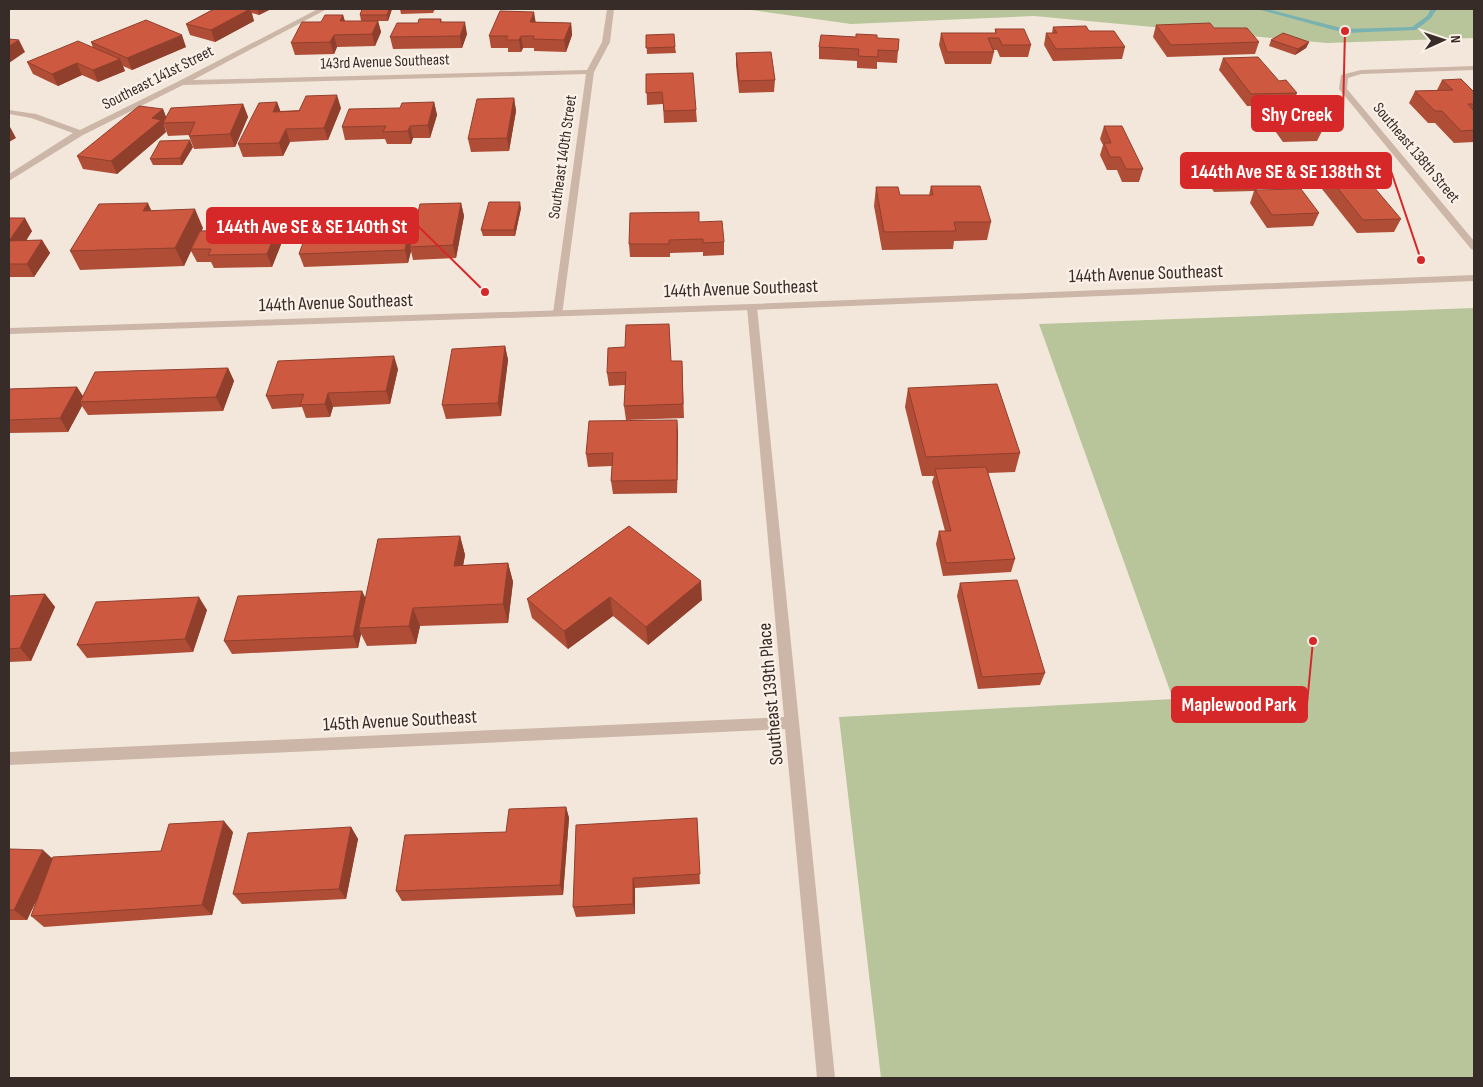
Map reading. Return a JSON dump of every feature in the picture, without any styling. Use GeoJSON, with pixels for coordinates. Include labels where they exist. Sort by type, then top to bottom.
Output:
{"type":"FeatureCollection","features":[{"type":"Feature","properties":{"kind":"street","name":"Southeast 141st Street"},"geometry":{"type":"LineString","coordinates":[[9,178],[80,133],[182,83],[323,9]]}},
{"type":"Feature","properties":{"kind":"street","name":"Southeast 140th Street"},"geometry":{"type":"LineString","coordinates":[[558,313],[590,72],[606,42],[610,9]]}},
{"type":"Feature","properties":{"kind":"street","name":"Southeast 138th Street"},"geometry":{"type":"LineString","coordinates":[[1474,68],[1362,72],[1344,77],[1343,89],[1474,246]]}},
{"type":"Feature","properties":{"kind":"street","name":"143rd Avenue Southeast"},"geometry":{"type":"LineString","coordinates":[[182,83],[590,72]]}},
{"type":"Feature","properties":{"kind":"street"},"geometry":{"type":"LineString","coordinates":[[9,112],[33,116],[80,133]]}},
{"type":"Feature","properties":{"kind":"street","name":"144th Avenue Southeast"},"geometry":{"type":"LineString","coordinates":[[9,331],[752,307],[1474,278]]}},
{"type":"Feature","properties":{"kind":"street","name":"Southeast 139th Place"},"geometry":{"type":"LineString","coordinates":[[752,307],[826,1078]]}},
{"type":"Feature","properties":{"kind":"street","name":"145th Avenue Southeast"},"geometry":{"type":"LineString","coordinates":[[9,759],[792,723]]}},
{"type":"Feature","properties":{"kind":"green space"},"geometry":{"type":"Polygon","coordinates":[[[744,9],[1474,9],[1474,38],[1327,43],[1034,16],[851,24],[744,9]]]}},
{"type":"Feature","properties":{"kind":"green space"},"geometry":{"type":"Polygon","coordinates":[[[1474,308],[1474,1078],[881,1078],[839,717],[1173,699],[1039,324],[1474,308]]]}},
{"type":"Feature","properties":{"kind":"building"},"geometry":{"type":"Polygon","coordinates":[[[214,9],[250,9],[211,30],[186,24],[214,9]]]}},
{"type":"Feature","properties":{"kind":"building"},"geometry":{"type":"Polygon","coordinates":[[[362,9],[389,9],[387,15],[360,15],[362,9]]]}},
{"type":"Feature","properties":{"kind":"building"},"geometry":{"type":"Polygon","coordinates":[[[500,11],[534,12],[530,22],[571,23],[564,40],[533,39],[534,36],[521,36],[519,40],[506,40],[508,36],[489,36],[500,11]]]}},
{"type":"Feature","properties":{"kind":"building"},"geometry":{"type":"Polygon","coordinates":[[[325,15],[343,15],[340,21],[378,21],[372,34],[334,35],[330,42],[291,43],[302,22],[321,22],[325,15]]]}},
{"type":"Feature","properties":{"kind":"building"},"geometry":{"type":"Polygon","coordinates":[[[419,19],[441,19],[440,22],[465,22],[460,36],[390,37],[397,23],[418,23],[419,19]]]}},
{"type":"Feature","properties":{"kind":"building"},"geometry":{"type":"Polygon","coordinates":[[[146,20],[182,35],[127,58],[91,42],[146,20]]]}},
{"type":"Feature","properties":{"kind":"building"},"geometry":{"type":"Polygon","coordinates":[[[1210,23],[1214,28],[1247,28],[1259,42],[1171,45],[1156,25],[1210,23]]]}},
{"type":"Feature","properties":{"kind":"building"},"geometry":{"type":"Polygon","coordinates":[[[1086,26],[1089,31],[1114,31],[1125,47],[1056,49],[1046,33],[1057,33],[1053,27],[1086,26]]]}},
{"type":"Feature","properties":{"kind":"building"},"geometry":{"type":"Polygon","coordinates":[[[995,29],[1024,29],[1031,45],[1002,45],[999,38],[988,38],[994,52],[947,52],[941,33],[996,33],[995,29]]]}},
{"type":"Feature","properties":{"kind":"building"},"geometry":{"type":"Polygon","coordinates":[[[1283,33],[1309,42],[1298,49],[1271,40],[1283,33]]]}},
{"type":"Feature","properties":{"kind":"building"},"geometry":{"type":"Polygon","coordinates":[[[674,34],[675,47],[646,48],[646,35],[674,34]]]}},
{"type":"Feature","properties":{"kind":"building"},"geometry":{"type":"Polygon","coordinates":[[[856,34],[877,35],[877,38],[899,39],[898,51],[878,50],[878,57],[858,56],[859,49],[819,47],[821,35],[856,37],[856,34]]]}},
{"type":"Feature","properties":{"kind":"building"},"geometry":{"type":"Polygon","coordinates":[[[9,39],[19,40],[9,46],[9,39]]]}},
{"type":"Feature","properties":{"kind":"building"},"geometry":{"type":"Polygon","coordinates":[[[78,41],[120,59],[93,70],[77,63],[52,74],[27,62],[78,41]]]}},
{"type":"Feature","properties":{"kind":"building"},"geometry":{"type":"Polygon","coordinates":[[[771,52],[775,80],[739,81],[736,53],[771,52]]]}},
{"type":"Feature","properties":{"kind":"building"},"geometry":{"type":"Polygon","coordinates":[[[1258,57],[1279,81],[1286,80],[1297,93],[1251,94],[1223,58],[1258,57]]]}},
{"type":"Feature","properties":{"kind":"building"},"geometry":{"type":"Polygon","coordinates":[[[693,73],[696,110],[664,111],[662,92],[646,93],[646,74],[693,73]]]}},
{"type":"Feature","properties":{"kind":"building"},"geometry":{"type":"Polygon","coordinates":[[[1461,79],[1474,92],[1474,104],[1468,104],[1474,111],[1474,130],[1461,131],[1442,111],[1435,111],[1415,91],[1453,90],[1442,80],[1461,79]]]}},
{"type":"Feature","properties":{"kind":"building"},"geometry":{"type":"Polygon","coordinates":[[[337,95],[324,128],[286,129],[279,143],[238,144],[259,103],[277,102],[273,112],[299,111],[306,96],[337,95]]]}},
{"type":"Feature","properties":{"kind":"building"},"geometry":{"type":"Polygon","coordinates":[[[514,98],[507,138],[468,139],[477,99],[514,98]]]}},
{"type":"Feature","properties":{"kind":"building"},"geometry":{"type":"Polygon","coordinates":[[[434,102],[428,125],[410,126],[408,131],[383,132],[386,126],[342,127],[349,109],[400,108],[402,103],[434,102]]]}},
{"type":"Feature","properties":{"kind":"building"},"geometry":{"type":"Polygon","coordinates":[[[243,104],[230,134],[189,136],[195,122],[163,123],[171,108],[243,104]]]}},
{"type":"Feature","properties":{"kind":"building"},"geometry":{"type":"Polygon","coordinates":[[[139,106],[163,109],[152,118],[161,120],[111,161],[77,156],[139,106]]]}},
{"type":"Feature","properties":{"kind":"building"},"geometry":{"type":"Polygon","coordinates":[[[1104,126],[1122,126],[1143,169],[1126,169],[1120,157],[1110,157],[1104,143],[1111,143],[1104,126]]]}},
{"type":"Feature","properties":{"kind":"building"},"geometry":{"type":"Polygon","coordinates":[[[190,140],[180,158],[150,159],[160,141],[190,140]]]}},
{"type":"Feature","properties":{"kind":"building"},"geometry":{"type":"Polygon","coordinates":[[[1351,160],[1401,219],[1363,220],[1316,161],[1351,160]]]}},
{"type":"Feature","properties":{"kind":"building"},"geometry":{"type":"Polygon","coordinates":[[[931,186],[980,186],[991,222],[954,222],[956,231],[884,232],[876,187],[898,187],[900,195],[933,195],[931,186]]]}},
{"type":"Feature","properties":{"kind":"building"},"geometry":{"type":"Polygon","coordinates":[[[1301,189],[1319,213],[1272,215],[1255,190],[1301,189]]]}},
{"type":"Feature","properties":{"kind":"building"},"geometry":{"type":"Polygon","coordinates":[[[489,202],[520,202],[514,230],[481,230],[489,202]]]}},
{"type":"Feature","properties":{"kind":"building"},"geometry":{"type":"Polygon","coordinates":[[[148,203],[143,211],[195,209],[175,248],[70,251],[99,204],[148,203]]]}},
{"type":"Feature","properties":{"kind":"building"},"geometry":{"type":"Polygon","coordinates":[[[461,203],[453,245],[410,247],[420,204],[461,203]]]}},
{"type":"Feature","properties":{"kind":"building"},"geometry":{"type":"Polygon","coordinates":[[[699,212],[699,222],[722,221],[724,242],[703,243],[703,239],[669,240],[669,244],[629,244],[630,213],[699,212]]]}},
{"type":"Feature","properties":{"kind":"building"},"geometry":{"type":"Polygon","coordinates":[[[9,218],[25,218],[9,241],[9,218]]]}},
{"type":"Feature","properties":{"kind":"building"},"geometry":{"type":"Polygon","coordinates":[[[410,225],[405,250],[299,254],[308,229],[410,225]]]}},
{"type":"Feature","properties":{"kind":"building"},"geometry":{"type":"Polygon","coordinates":[[[277,229],[267,254],[208,255],[211,249],[191,249],[200,231],[277,229]]]}},
{"type":"Feature","properties":{"kind":"building"},"geometry":{"type":"Polygon","coordinates":[[[42,240],[27,264],[9,264],[9,241],[42,240]]]}},
{"type":"Feature","properties":{"kind":"building"},"geometry":{"type":"Polygon","coordinates":[[[669,324],[671,361],[682,361],[683,404],[624,406],[626,372],[607,373],[608,348],[625,347],[626,325],[669,324]]]}},
{"type":"Feature","properties":{"kind":"building"},"geometry":{"type":"Polygon","coordinates":[[[505,346],[498,403],[442,405],[452,349],[505,346]]]}},
{"type":"Feature","properties":{"kind":"building"},"geometry":{"type":"Polygon","coordinates":[[[394,356],[386,391],[328,393],[325,404],[300,405],[304,394],[266,396],[278,361],[394,356]]]}},
{"type":"Feature","properties":{"kind":"building"},"geometry":{"type":"Polygon","coordinates":[[[228,368],[216,397],[80,402],[95,372],[228,368]]]}},
{"type":"Feature","properties":{"kind":"building"},"geometry":{"type":"Polygon","coordinates":[[[997,384],[1020,453],[926,457],[908,388],[997,384]]]}},
{"type":"Feature","properties":{"kind":"building"},"geometry":{"type":"Polygon","coordinates":[[[77,387],[60,418],[9,420],[9,389],[77,387]]]}},
{"type":"Feature","properties":{"kind":"building"},"geometry":{"type":"Polygon","coordinates":[[[677,420],[677,480],[611,481],[613,453],[586,454],[589,421],[677,420]]]}},
{"type":"Feature","properties":{"kind":"building"},"geometry":{"type":"Polygon","coordinates":[[[986,467],[1015,559],[946,563],[939,531],[951,531],[935,469],[986,467]]]}},
{"type":"Feature","properties":{"kind":"building"},"geometry":{"type":"Polygon","coordinates":[[[629,526],[701,581],[646,627],[610,597],[564,631],[527,599],[629,526]]]}},
{"type":"Feature","properties":{"kind":"building"},"geometry":{"type":"Polygon","coordinates":[[[460,536],[454,566],[508,563],[503,604],[413,608],[409,626],[359,628],[378,539],[460,536]]]}},
{"type":"Feature","properties":{"kind":"building"},"geometry":{"type":"Polygon","coordinates":[[[1017,580],[1045,673],[982,677],[960,583],[1017,580]]]}},
{"type":"Feature","properties":{"kind":"building"},"geometry":{"type":"Polygon","coordinates":[[[362,591],[353,636],[224,641],[238,596],[362,591]]]}},
{"type":"Feature","properties":{"kind":"building"},"geometry":{"type":"Polygon","coordinates":[[[45,594],[20,648],[9,649],[9,596],[45,594]]]}},
{"type":"Feature","properties":{"kind":"building"},"geometry":{"type":"Polygon","coordinates":[[[199,597],[185,639],[77,645],[96,602],[199,597]]]}},
{"type":"Feature","properties":{"kind":"building"},"geometry":{"type":"Polygon","coordinates":[[[566,807],[560,885],[396,891],[405,835],[506,832],[509,809],[566,807]]]}},
{"type":"Feature","properties":{"kind":"building"},"geometry":{"type":"Polygon","coordinates":[[[697,818],[700,874],[633,878],[633,904],[573,907],[576,825],[697,818]]]}},
{"type":"Feature","properties":{"kind":"building"},"geometry":{"type":"Polygon","coordinates":[[[224,821],[202,905],[31,916],[53,857],[161,851],[169,824],[224,821]]]}},
{"type":"Feature","properties":{"kind":"building"},"geometry":{"type":"Polygon","coordinates":[[[351,827],[339,889],[233,894],[248,833],[351,827]]]}},
{"type":"Feature","properties":{"kind":"building"},"geometry":{"type":"Polygon","coordinates":[[[9,849],[43,850],[14,910],[9,910],[9,849]]]}},
{"type":"Feature","properties":{"kind":"waterway"},"geometry":{"type":"LineString","coordinates":[[1260,9],[1345,31],[1414,29],[1429,17],[1434,9]]}},
{"type":"Feature","properties":{"kind":"place","name":"Shy Creek"},"geometry":{"type":"Point","coordinates":[1345,31]}},
{"type":"Feature","properties":{"kind":"place","name":"144th Ave SE & SE 138th St"},"geometry":{"type":"Point","coordinates":[1421,260]}},
{"type":"Feature","properties":{"kind":"place","name":"144th Ave SE & SE 140th St"},"geometry":{"type":"Point","coordinates":[485,292]}},
{"type":"Feature","properties":{"kind":"place","name":"Maplewood Park"},"geometry":{"type":"Point","coordinates":[1313,641]}}]}
